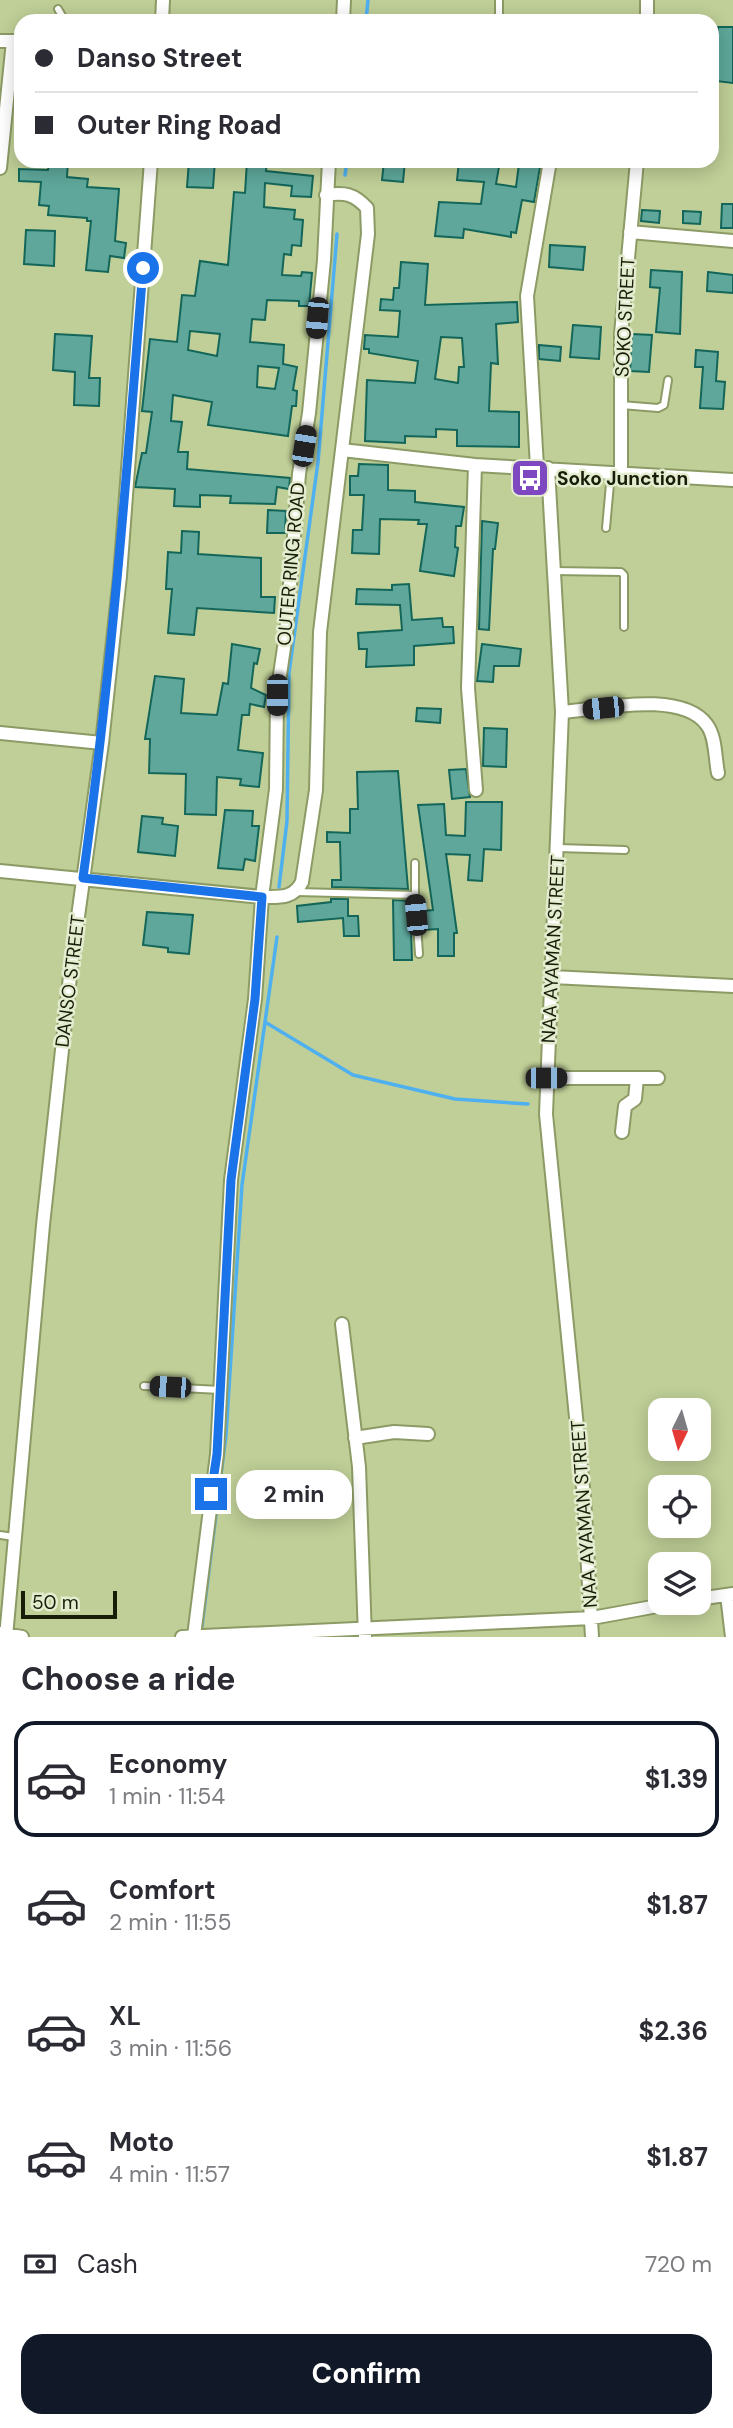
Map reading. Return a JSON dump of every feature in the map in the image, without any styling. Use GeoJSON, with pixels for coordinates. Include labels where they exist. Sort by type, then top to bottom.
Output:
{"type":"FeatureCollection","features":[{"type":"Feature","properties":{"kind":"street"},"geometry":{"type":"LineString","coordinates":[[0,168],[11,41]]}},
{"type":"Feature","properties":{"kind":"street","name":"DANSO STREET"},"geometry":{"type":"LineString","coordinates":[[4,1635],[43,1225],[83,878],[102,743],[128,489],[151,168]]}},
{"type":"Feature","properties":{"kind":"street","name":"OUTER RING ROAD"},"geometry":{"type":"LineString","coordinates":[[188,1636],[217,1454],[233,1157],[255,999],[262,897],[276,789],[277,695],[286,634],[299,474],[309,413],[324,260],[328,168]]}},
{"type":"Feature","properties":{"kind":"street","name":"NAA AYAMAN STREET"},"geometry":{"type":"LineString","coordinates":[[549,168],[527,296],[554,572],[562,712],[546,1114],[583,1486],[592,1637]]}},
{"type":"Feature","properties":{"kind":"street","name":"SOKO STREET"},"geometry":{"type":"LineString","coordinates":[[616,473],[621,405],[622,309],[636,168]]}},
{"type":"Feature","properties":{"kind":"street"},"geometry":{"type":"LineString","coordinates":[[0,871],[262,897],[280,897],[297,892],[302,882],[316,790],[320,632],[368,219],[367,208],[358,199],[349,194],[326,195]]}},
{"type":"Feature","properties":{"kind":"street"},"geometry":{"type":"LineString","coordinates":[[630,232],[733,241]]}},
{"type":"Feature","properties":{"kind":"street"},"geometry":{"type":"LineString","coordinates":[[342,450],[475,465],[733,480]]}},
{"type":"Feature","properties":{"kind":"street"},"geometry":{"type":"LineString","coordinates":[[475,465],[468,688],[476,790]]}},
{"type":"Feature","properties":{"kind":"street"},"geometry":{"type":"LineString","coordinates":[[562,712],[647,706],[684,708],[707,726],[718,773]]}},
{"type":"Feature","properties":{"kind":"street"},"geometry":{"type":"LineString","coordinates":[[0,733],[102,743]]}},
{"type":"Feature","properties":{"kind":"street"},"geometry":{"type":"LineString","coordinates":[[552,977],[733,985]]}},
{"type":"Feature","properties":{"kind":"street"},"geometry":{"type":"LineString","coordinates":[[546,1078],[658,1078]]}},
{"type":"Feature","properties":{"kind":"street"},"geometry":{"type":"LineString","coordinates":[[622,1132],[625,1106],[635,1099],[637,1078]]}},
{"type":"Feature","properties":{"kind":"street"},"geometry":{"type":"LineString","coordinates":[[342,1324],[355,1438],[365,1632]]}},
{"type":"Feature","properties":{"kind":"street"},"geometry":{"type":"LineString","coordinates":[[355,1438],[394,1432],[428,1434]]}},
{"type":"Feature","properties":{"kind":"street"},"geometry":{"type":"LineString","coordinates":[[711,1597],[730,1595],[732,1637]]}},
{"type":"Feature","properties":{"kind":"street"},"geometry":{"type":"LineString","coordinates":[[188,1636],[365,1632],[592,1618],[648,1608]]}},
{"type":"Feature","properties":{"kind":"street"},"geometry":{"type":"LineString","coordinates":[[4,1635],[22,1637]]}},
{"type":"Feature","properties":{"kind":"lane"},"geometry":{"type":"LineString","coordinates":[[58,9],[61,14]]}},
{"type":"Feature","properties":{"kind":"lane"},"geometry":{"type":"LineString","coordinates":[[621,405],[658,408],[664,405],[668,380]]}},
{"type":"Feature","properties":{"kind":"lane"},"geometry":{"type":"LineString","coordinates":[[606,528],[616,473]]}},
{"type":"Feature","properties":{"kind":"lane"},"geometry":{"type":"LineString","coordinates":[[554,572],[615,569],[621,572],[624,575],[624,627]]}},
{"type":"Feature","properties":{"kind":"lane"},"geometry":{"type":"LineString","coordinates":[[558,848],[625,850]]}},
{"type":"Feature","properties":{"kind":"lane"},"geometry":{"type":"LineString","coordinates":[[415,863],[419,954]]}},
{"type":"Feature","properties":{"kind":"lane"},"geometry":{"type":"LineString","coordinates":[[297,892],[415,895]]}},
{"type":"Feature","properties":{"kind":"lane"},"geometry":{"type":"LineString","coordinates":[[144,1386],[220,1390]]}},
{"type":"Feature","properties":{"kind":"lane"},"geometry":{"type":"LineString","coordinates":[[0,1535],[14,1537]]}},
{"type":"Feature","properties":{"kind":"building"},"geometry":{"type":"Polygon","coordinates":[[[719,27],[733,27],[733,83],[719,81],[719,27]]]}},
{"type":"Feature","properties":{"kind":"building"},"geometry":{"type":"Polygon","coordinates":[[[68,168],[67,177],[88,179],[87,187],[119,189],[115,241],[126,243],[124,258],[110,256],[108,272],[86,270],[91,221],[87,221],[87,218],[48,215],[49,206],[39,205],[41,182],[19,181],[19,169],[68,168]]]}},
{"type":"Feature","properties":{"kind":"building"},"geometry":{"type":"Polygon","coordinates":[[[188,168],[214,168],[213,188],[187,187],[188,168]]]}},
{"type":"Feature","properties":{"kind":"building"},"geometry":{"type":"Polygon","coordinates":[[[247,168],[266,168],[266,171],[313,176],[311,197],[291,196],[292,186],[265,183],[264,207],[295,210],[294,219],[303,220],[301,246],[292,245],[291,255],[284,254],[282,275],[301,276],[302,272],[312,273],[309,306],[299,306],[299,301],[267,300],[265,320],[252,319],[250,342],[284,345],[283,364],[297,367],[293,390],[297,391],[296,406],[292,406],[288,436],[208,425],[212,402],[173,395],[171,421],[182,422],[178,452],[188,452],[187,469],[290,478],[289,489],[277,487],[275,504],[230,503],[231,496],[200,495],[200,507],[174,506],[175,489],[135,487],[142,453],[146,453],[152,412],[142,411],[150,339],[177,342],[182,295],[195,296],[200,261],[228,265],[234,192],[245,193],[247,168]],[[190,331],[188,350],[217,356],[220,334],[190,331]],[[258,366],[257,387],[275,389],[279,368],[258,366]]]}},
{"type":"Feature","properties":{"kind":"building"},"geometry":{"type":"Polygon","coordinates":[[[383,168],[404,168],[403,182],[382,180],[383,168]]]}},
{"type":"Feature","properties":{"kind":"building"},"geometry":{"type":"Polygon","coordinates":[[[458,168],[499,168],[496,184],[516,187],[518,168],[540,168],[534,202],[522,200],[516,233],[511,232],[511,237],[464,229],[463,238],[435,236],[439,202],[481,204],[484,182],[457,180],[458,168]]]}},
{"type":"Feature","properties":{"kind":"building"},"geometry":{"type":"Polygon","coordinates":[[[722,204],[733,204],[733,228],[721,228],[722,204]]]}},
{"type":"Feature","properties":{"kind":"building"},"geometry":{"type":"Polygon","coordinates":[[[642,210],[660,211],[659,223],[641,221],[642,210]]]}},
{"type":"Feature","properties":{"kind":"building"},"geometry":{"type":"Polygon","coordinates":[[[683,211],[701,212],[700,224],[683,223],[683,211]]]}},
{"type":"Feature","properties":{"kind":"building"},"geometry":{"type":"Polygon","coordinates":[[[26,230],[55,231],[54,266],[24,264],[26,230]]]}},
{"type":"Feature","properties":{"kind":"building"},"geometry":{"type":"Polygon","coordinates":[[[550,245],[585,247],[583,270],[549,267],[550,245]]]}},
{"type":"Feature","properties":{"kind":"building"},"geometry":{"type":"Polygon","coordinates":[[[401,262],[428,264],[425,305],[517,302],[518,322],[496,324],[498,364],[491,363],[489,411],[519,412],[519,447],[457,446],[457,430],[436,429],[436,437],[405,436],[405,443],[365,441],[367,380],[415,383],[418,361],[369,353],[369,349],[364,349],[365,335],[398,337],[400,311],[380,310],[381,299],[393,300],[394,288],[399,288],[401,262]],[[441,337],[435,379],[458,383],[459,367],[464,367],[462,338],[441,337]]]}},
{"type":"Feature","properties":{"kind":"building"},"geometry":{"type":"Polygon","coordinates":[[[651,270],[682,272],[680,334],[656,332],[660,288],[650,287],[651,270]]]}},
{"type":"Feature","properties":{"kind":"building"},"geometry":{"type":"Polygon","coordinates":[[[708,272],[733,275],[733,293],[707,291],[708,272]]]}},
{"type":"Feature","properties":{"kind":"building"},"geometry":{"type":"Polygon","coordinates":[[[573,325],[601,327],[599,359],[570,357],[573,325]]]}},
{"type":"Feature","properties":{"kind":"building"},"geometry":{"type":"Polygon","coordinates":[[[55,334],[92,336],[89,378],[100,378],[99,406],[74,405],[75,372],[53,370],[55,334]]]}},
{"type":"Feature","properties":{"kind":"building"},"geometry":{"type":"Polygon","coordinates":[[[632,334],[652,335],[649,372],[630,371],[632,334]]]}},
{"type":"Feature","properties":{"kind":"building"},"geometry":{"type":"Polygon","coordinates":[[[539,345],[561,347],[560,361],[539,359],[539,345]]]}},
{"type":"Feature","properties":{"kind":"building"},"geometry":{"type":"Polygon","coordinates":[[[696,350],[718,352],[716,381],[725,382],[723,409],[700,408],[703,367],[695,367],[696,350]]]}},
{"type":"Feature","properties":{"kind":"building"},"geometry":{"type":"Polygon","coordinates":[[[359,464],[388,465],[388,490],[415,491],[415,502],[464,507],[461,526],[456,526],[455,547],[458,548],[454,576],[420,571],[427,524],[418,524],[419,520],[380,519],[379,554],[352,553],[353,530],[362,530],[364,495],[350,495],[350,476],[358,476],[359,464]]]}},
{"type":"Feature","properties":{"kind":"building"},"geometry":{"type":"Polygon","coordinates":[[[268,510],[286,511],[285,533],[267,533],[268,510]]]}},
{"type":"Feature","properties":{"kind":"building"},"geometry":{"type":"Polygon","coordinates":[[[482,521],[498,523],[493,549],[489,630],[479,629],[482,521]]]}},
{"type":"Feature","properties":{"kind":"building"},"geometry":{"type":"Polygon","coordinates":[[[182,531],[199,532],[198,554],[261,558],[261,597],[275,597],[274,613],[197,608],[194,635],[168,633],[172,589],[166,589],[168,552],[181,553],[182,531]]]}},
{"type":"Feature","properties":{"kind":"building"},"geometry":{"type":"Polygon","coordinates":[[[409,584],[412,620],[442,618],[443,627],[453,627],[454,643],[414,646],[414,665],[366,667],[367,649],[359,649],[358,633],[402,630],[400,605],[356,604],[357,589],[392,590],[392,585],[409,584]]]}},
{"type":"Feature","properties":{"kind":"building"},"geometry":{"type":"Polygon","coordinates":[[[232,644],[260,649],[257,664],[254,663],[251,688],[266,695],[264,707],[250,704],[249,715],[242,715],[238,750],[263,753],[259,787],[240,785],[241,779],[217,777],[216,815],[185,814],[186,774],[149,773],[150,739],[145,739],[155,676],[184,679],[181,713],[217,715],[223,683],[228,684],[232,644]]]}},
{"type":"Feature","properties":{"kind":"building"},"geometry":{"type":"Polygon","coordinates":[[[482,644],[521,649],[519,666],[494,666],[493,682],[477,681],[482,644]]]}},
{"type":"Feature","properties":{"kind":"building"},"geometry":{"type":"Polygon","coordinates":[[[417,708],[441,709],[440,723],[416,721],[417,708]]]}},
{"type":"Feature","properties":{"kind":"building"},"geometry":{"type":"Polygon","coordinates":[[[484,728],[507,729],[506,767],[483,766],[484,728]]]}},
{"type":"Feature","properties":{"kind":"building"},"geometry":{"type":"Polygon","coordinates":[[[466,769],[470,797],[452,799],[449,770],[466,769]]]}},
{"type":"Feature","properties":{"kind":"building"},"geometry":{"type":"Polygon","coordinates":[[[398,771],[408,889],[332,887],[332,880],[341,880],[340,842],[327,842],[327,832],[350,833],[350,809],[358,809],[357,772],[398,771]]]}},
{"type":"Feature","properties":{"kind":"building"},"geometry":{"type":"Polygon","coordinates":[[[466,802],[502,802],[501,850],[484,849],[482,881],[468,880],[470,855],[446,854],[457,933],[454,933],[454,956],[438,956],[438,929],[423,930],[422,911],[433,910],[418,805],[444,804],[446,835],[465,836],[466,802]]]}},
{"type":"Feature","properties":{"kind":"building"},"geometry":{"type":"Polygon","coordinates":[[[225,810],[253,811],[252,826],[259,826],[255,861],[245,859],[243,870],[218,868],[225,810]]]}},
{"type":"Feature","properties":{"kind":"building"},"geometry":{"type":"Polygon","coordinates":[[[142,816],[163,818],[162,824],[178,826],[175,856],[138,852],[142,816]]]}},
{"type":"Feature","properties":{"kind":"building"},"geometry":{"type":"Polygon","coordinates":[[[331,899],[348,899],[348,916],[358,916],[359,936],[344,936],[343,918],[298,922],[297,906],[331,902],[331,899]]]}},
{"type":"Feature","properties":{"kind":"building"},"geometry":{"type":"Polygon","coordinates":[[[393,900],[410,901],[412,960],[394,960],[393,900]]]}},
{"type":"Feature","properties":{"kind":"building"},"geometry":{"type":"Polygon","coordinates":[[[147,912],[193,915],[189,954],[143,945],[147,912]]]}},
{"type":"Feature","properties":{"kind":"waterway"},"geometry":{"type":"LineString","coordinates":[[367,14],[368,0]]}},
{"type":"Feature","properties":{"kind":"waterway"},"geometry":{"type":"LineString","coordinates":[[345,175],[346,168]]}},
{"type":"Feature","properties":{"kind":"waterway"},"geometry":{"type":"LineString","coordinates":[[279,887],[287,821],[289,673],[318,462],[337,234]]}},
{"type":"Feature","properties":{"kind":"waterway"},"geometry":{"type":"LineString","coordinates":[[202,1626],[226,1435],[242,1185],[277,937]]}},
{"type":"Feature","properties":{"kind":"waterway"},"geometry":{"type":"LineString","coordinates":[[265,1022],[353,1075],[455,1099],[528,1104]]}},
{"type":"Feature","properties":{"kind":"place","name":"Soko Junction"},"geometry":{"type":"Point","coordinates":[530,478]}},
{"type":"Feature","properties":{"kind":"route"},"geometry":{"type":"LineString","coordinates":[[143,268],[120,576],[102,743],[83,878],[262,897],[255,999],[235,1133],[223,1296],[217,1454],[211,1494]]}}]}
